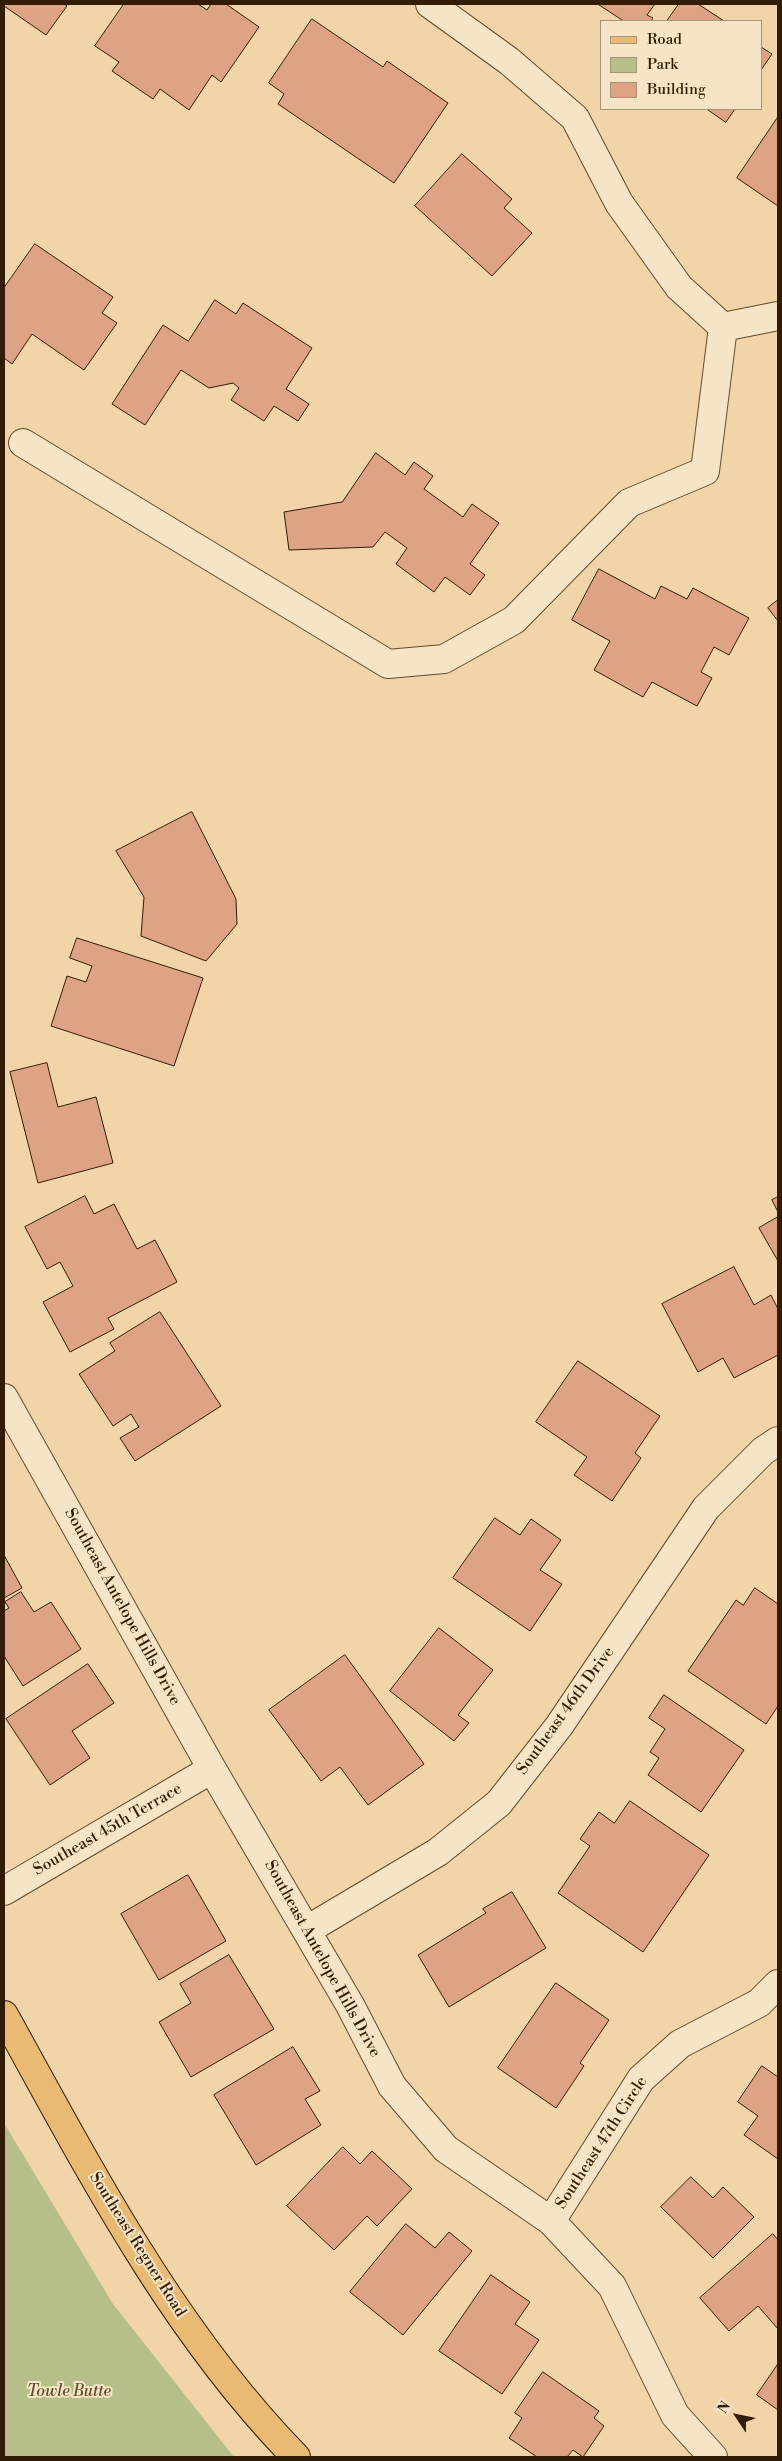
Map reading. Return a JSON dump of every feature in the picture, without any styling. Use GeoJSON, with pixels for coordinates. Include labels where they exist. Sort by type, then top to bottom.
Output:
{"type":"FeatureCollection","features":[{"type":"Feature","properties":{"kind":"main road","name":"Southeast Regner Road"},"geometry":{"type":"LineString","coordinates":[[4,2015],[94,2177],[170,2302],[226,2380],[296,2457]]}},
{"type":"Feature","properties":{"kind":"street"},"geometry":{"type":"LineString","coordinates":[[430,4],[509,61],[575,118],[619,203],[679,288],[723,328]]}},
{"type":"Feature","properties":{"kind":"street"},"geometry":{"type":"LineString","coordinates":[[723,328],[778,316]]}},
{"type":"Feature","properties":{"kind":"street"},"geometry":{"type":"LineString","coordinates":[[23,443],[388,664],[444,659],[514,620],[629,502],[705,470],[723,328]]}},
{"type":"Feature","properties":{"kind":"street","name":"Southeast Antelope Hills Drive"},"geometry":{"type":"LineString","coordinates":[[4,1398],[212,1769],[350,2005],[392,2086],[446,2150],[550,2222],[612,2286],[675,2415],[713,2457]]}},
{"type":"Feature","properties":{"kind":"street","name":"Southeast 46th Drive"},"geometry":{"type":"LineString","coordinates":[[307,1930],[438,1852],[499,1803],[559,1726],[706,1508],[763,1450],[778,1442]]}},
{"type":"Feature","properties":{"kind":"street","name":"Southeast 45th Terrace"},"geometry":{"type":"LineString","coordinates":[[4,1891],[212,1769]]}},
{"type":"Feature","properties":{"kind":"street","name":"Southeast 47th Circle"},"geometry":{"type":"LineString","coordinates":[[550,2222],[641,2079],[680,2044],[759,2002],[778,1984]]}},
{"type":"Feature","properties":{"kind":"green space","name":"Towle Butte"},"geometry":{"type":"Polygon","coordinates":[[[4,2123],[113,2304],[234,2457],[4,2457],[4,2123]]]}},
{"type":"Feature","properties":{"kind":"building"},"geometry":{"type":"Polygon","coordinates":[[[4,4],[64,4],[67,6],[46,35],[4,6],[4,4]]]}},
{"type":"Feature","properties":{"kind":"building"},"geometry":{"type":"Polygon","coordinates":[[[124,4],[198,4],[207,10],[211,4],[226,4],[259,27],[221,82],[212,75],[189,110],[160,89],[153,99],[112,71],[119,62],[95,46],[124,4]]]}},
{"type":"Feature","properties":{"kind":"building"},"geometry":{"type":"Polygon","coordinates":[[[598,4],[655,4],[647,15],[653,18],[652,20],[622,20],[598,4]]]}},
{"type":"Feature","properties":{"kind":"building"},"geometry":{"type":"Polygon","coordinates":[[[679,4],[698,4],[722,20],[668,20],[679,4]]]}},
{"type":"Feature","properties":{"kind":"building"},"geometry":{"type":"Polygon","coordinates":[[[312,19],[383,67],[387,61],[448,103],[394,183],[278,104],[284,94],[269,83],[312,19]]]}},
{"type":"Feature","properties":{"kind":"building"},"geometry":{"type":"Polygon","coordinates":[[[762,48],[772,54],[762,69],[762,48]]]}},
{"type":"Feature","properties":{"kind":"building"},"geometry":{"type":"Polygon","coordinates":[[[708,110],[734,110],[726,122],[708,110]]]}},
{"type":"Feature","properties":{"kind":"building"},"geometry":{"type":"Polygon","coordinates":[[[778,117],[778,206],[737,178],[778,117]]]}},
{"type":"Feature","properties":{"kind":"building"},"geometry":{"type":"Polygon","coordinates":[[[462,154],[512,199],[504,208],[532,233],[492,276],[415,206],[462,154]]]}},
{"type":"Feature","properties":{"kind":"building"},"geometry":{"type":"Polygon","coordinates":[[[35,244],[113,297],[102,313],[117,323],[84,370],[32,334],[12,364],[4,358],[4,288],[35,244]]]}},
{"type":"Feature","properties":{"kind":"building"},"geometry":{"type":"Polygon","coordinates":[[[215,300],[236,314],[243,303],[312,348],[286,389],[309,404],[298,421],[274,406],[264,421],[231,400],[239,388],[233,383],[209,388],[181,370],[145,425],[112,404],[163,325],[188,341],[215,300]]]}},
{"type":"Feature","properties":{"kind":"building"},"geometry":{"type":"Polygon","coordinates":[[[376,453],[405,475],[414,462],[433,476],[424,489],[463,517],[472,504],[499,523],[470,564],[485,575],[470,595],[445,577],[434,592],[396,564],[407,548],[385,532],[373,547],[289,550],[284,512],[342,502],[376,453]]]}},
{"type":"Feature","properties":{"kind":"building"},"geometry":{"type":"Polygon","coordinates":[[[599,569],[655,599],[661,586],[687,599],[693,588],[749,618],[729,655],[714,647],[701,672],[712,678],[697,706],[652,682],[643,697],[594,670],[610,641],[572,620],[599,569]]]}},
{"type":"Feature","properties":{"kind":"building"},"geometry":{"type":"Polygon","coordinates":[[[778,600],[778,621],[768,608],[778,600]]]}},
{"type":"Feature","properties":{"kind":"building"},"geometry":{"type":"Polygon","coordinates":[[[192,812],[236,899],[237,924],[206,961],[141,936],[144,897],[116,851],[192,812]]]}},
{"type":"Feature","properties":{"kind":"building"},"geometry":{"type":"Polygon","coordinates":[[[77,938],[203,978],[174,1066],[51,1026],[67,976],[86,982],[92,966],[70,958],[77,938]]]}},
{"type":"Feature","properties":{"kind":"building"},"geometry":{"type":"Polygon","coordinates":[[[47,1063],[58,1107],[96,1097],[113,1163],[38,1183],[10,1072],[47,1063]]]}},
{"type":"Feature","properties":{"kind":"building"},"geometry":{"type":"Polygon","coordinates":[[[85,1196],[94,1214],[114,1204],[137,1249],[155,1240],[177,1282],[108,1318],[114,1329],[70,1352],[43,1302],[73,1286],[60,1262],[47,1269],[25,1227],[85,1196]]]}},
{"type":"Feature","properties":{"kind":"building"},"geometry":{"type":"Polygon","coordinates":[[[778,1197],[778,1212],[772,1200],[778,1197]]]}},
{"type":"Feature","properties":{"kind":"building"},"geometry":{"type":"Polygon","coordinates":[[[778,1217],[778,1261],[759,1228],[778,1217]]]}},
{"type":"Feature","properties":{"kind":"building"},"geometry":{"type":"Polygon","coordinates":[[[734,1267],[754,1305],[771,1295],[778,1309],[778,1355],[734,1378],[723,1358],[698,1372],[662,1304],[734,1267]]]}},
{"type":"Feature","properties":{"kind":"building"},"geometry":{"type":"Polygon","coordinates":[[[160,1312],[221,1406],[135,1461],[120,1438],[139,1427],[131,1414],[113,1426],[79,1374],[115,1351],[110,1343],[160,1312]]]}},
{"type":"Feature","properties":{"kind":"building"},"geometry":{"type":"Polygon","coordinates":[[[578,1361],[660,1416],[635,1453],[641,1458],[612,1501],[574,1475],[587,1457],[536,1422],[578,1361]]]}},
{"type":"Feature","properties":{"kind":"building"},"geometry":{"type":"Polygon","coordinates":[[[495,1518],[520,1535],[531,1519],[561,1540],[540,1570],[562,1584],[530,1631],[453,1578],[495,1518]]]}},
{"type":"Feature","properties":{"kind":"building"},"geometry":{"type":"Polygon","coordinates":[[[4,1555],[22,1588],[4,1598],[4,1555]]]}},
{"type":"Feature","properties":{"kind":"building"},"geometry":{"type":"Polygon","coordinates":[[[755,1588],[778,1604],[778,1706],[766,1724],[688,1671],[736,1600],[743,1605],[755,1588]]]}},
{"type":"Feature","properties":{"kind":"building"},"geometry":{"type":"Polygon","coordinates":[[[21,1592],[34,1612],[51,1602],[81,1649],[23,1686],[4,1656],[4,1611],[9,1608],[5,1602],[21,1592]]]}},
{"type":"Feature","properties":{"kind":"building"},"geometry":{"type":"Polygon","coordinates":[[[439,1628],[493,1670],[458,1715],[469,1723],[454,1741],[390,1691],[439,1628]]]}},
{"type":"Feature","properties":{"kind":"building"},"geometry":{"type":"Polygon","coordinates":[[[345,1655],[424,1764],[368,1805],[340,1767],[321,1781],[269,1710],[345,1655]]]}},
{"type":"Feature","properties":{"kind":"building"},"geometry":{"type":"Polygon","coordinates":[[[88,1664],[114,1703],[72,1731],[90,1758],[50,1785],[6,1719],[88,1664]]]}},
{"type":"Feature","properties":{"kind":"building"},"geometry":{"type":"Polygon","coordinates":[[[664,1695],[744,1750],[701,1812],[648,1775],[659,1758],[650,1752],[665,1729],[649,1718],[664,1695]]]}},
{"type":"Feature","properties":{"kind":"building"},"geometry":{"type":"Polygon","coordinates":[[[630,1801],[709,1855],[643,1952],[558,1893],[590,1846],[580,1839],[599,1812],[614,1823],[630,1801]]]}},
{"type":"Feature","properties":{"kind":"building"},"geometry":{"type":"Polygon","coordinates":[[[188,1875],[226,1941],[159,1980],[121,1914],[188,1875]]]}},
{"type":"Feature","properties":{"kind":"building"},"geometry":{"type":"Polygon","coordinates":[[[512,1892],[546,1948],[449,2007],[418,1955],[486,1913],[483,1909],[512,1892]]]}},
{"type":"Feature","properties":{"kind":"building"},"geometry":{"type":"Polygon","coordinates":[[[229,1955],[274,2029],[191,2077],[159,2022],[191,2003],[180,1984],[229,1955]]]}},
{"type":"Feature","properties":{"kind":"building"},"geometry":{"type":"Polygon","coordinates":[[[556,1983],[609,2020],[580,2063],[584,2066],[556,2108],[498,2068],[556,1983]]]}},
{"type":"Feature","properties":{"kind":"building"},"geometry":{"type":"Polygon","coordinates":[[[293,2047],[320,2091],[305,2099],[321,2125],[256,2165],[214,2095],[293,2047]]]}},
{"type":"Feature","properties":{"kind":"building"},"geometry":{"type":"Polygon","coordinates":[[[762,2066],[778,2077],[778,2159],[744,2135],[758,2116],[738,2102],[762,2066]]]}},
{"type":"Feature","properties":{"kind":"building"},"geometry":{"type":"Polygon","coordinates":[[[343,2147],[360,2164],[372,2151],[412,2189],[377,2226],[367,2216],[334,2250],[287,2206],[343,2147]]]}},
{"type":"Feature","properties":{"kind":"building"},"geometry":{"type":"Polygon","coordinates":[[[691,2177],[713,2198],[723,2187],[754,2217],[713,2258],[661,2207],[691,2177]]]}},
{"type":"Feature","properties":{"kind":"building"},"geometry":{"type":"Polygon","coordinates":[[[406,2224],[435,2248],[449,2232],[472,2251],[403,2335],[350,2292],[406,2224]]]}},
{"type":"Feature","properties":{"kind":"building"},"geometry":{"type":"Polygon","coordinates":[[[773,2234],[778,2240],[778,2329],[758,2306],[729,2331],[700,2298],[773,2234]]]}},
{"type":"Feature","properties":{"kind":"building"},"geometry":{"type":"Polygon","coordinates":[[[491,2275],[530,2302],[515,2324],[539,2340],[502,2394],[439,2351],[491,2275]]]}},
{"type":"Feature","properties":{"kind":"building"},"geometry":{"type":"Polygon","coordinates":[[[778,2364],[778,2410],[757,2395],[778,2364]]]}},
{"type":"Feature","properties":{"kind":"building"},"geometry":{"type":"Polygon","coordinates":[[[543,2372],[599,2411],[594,2418],[604,2426],[583,2457],[573,2450],[567,2457],[537,2457],[509,2438],[522,2418],[515,2413],[543,2372]]]}}]}
